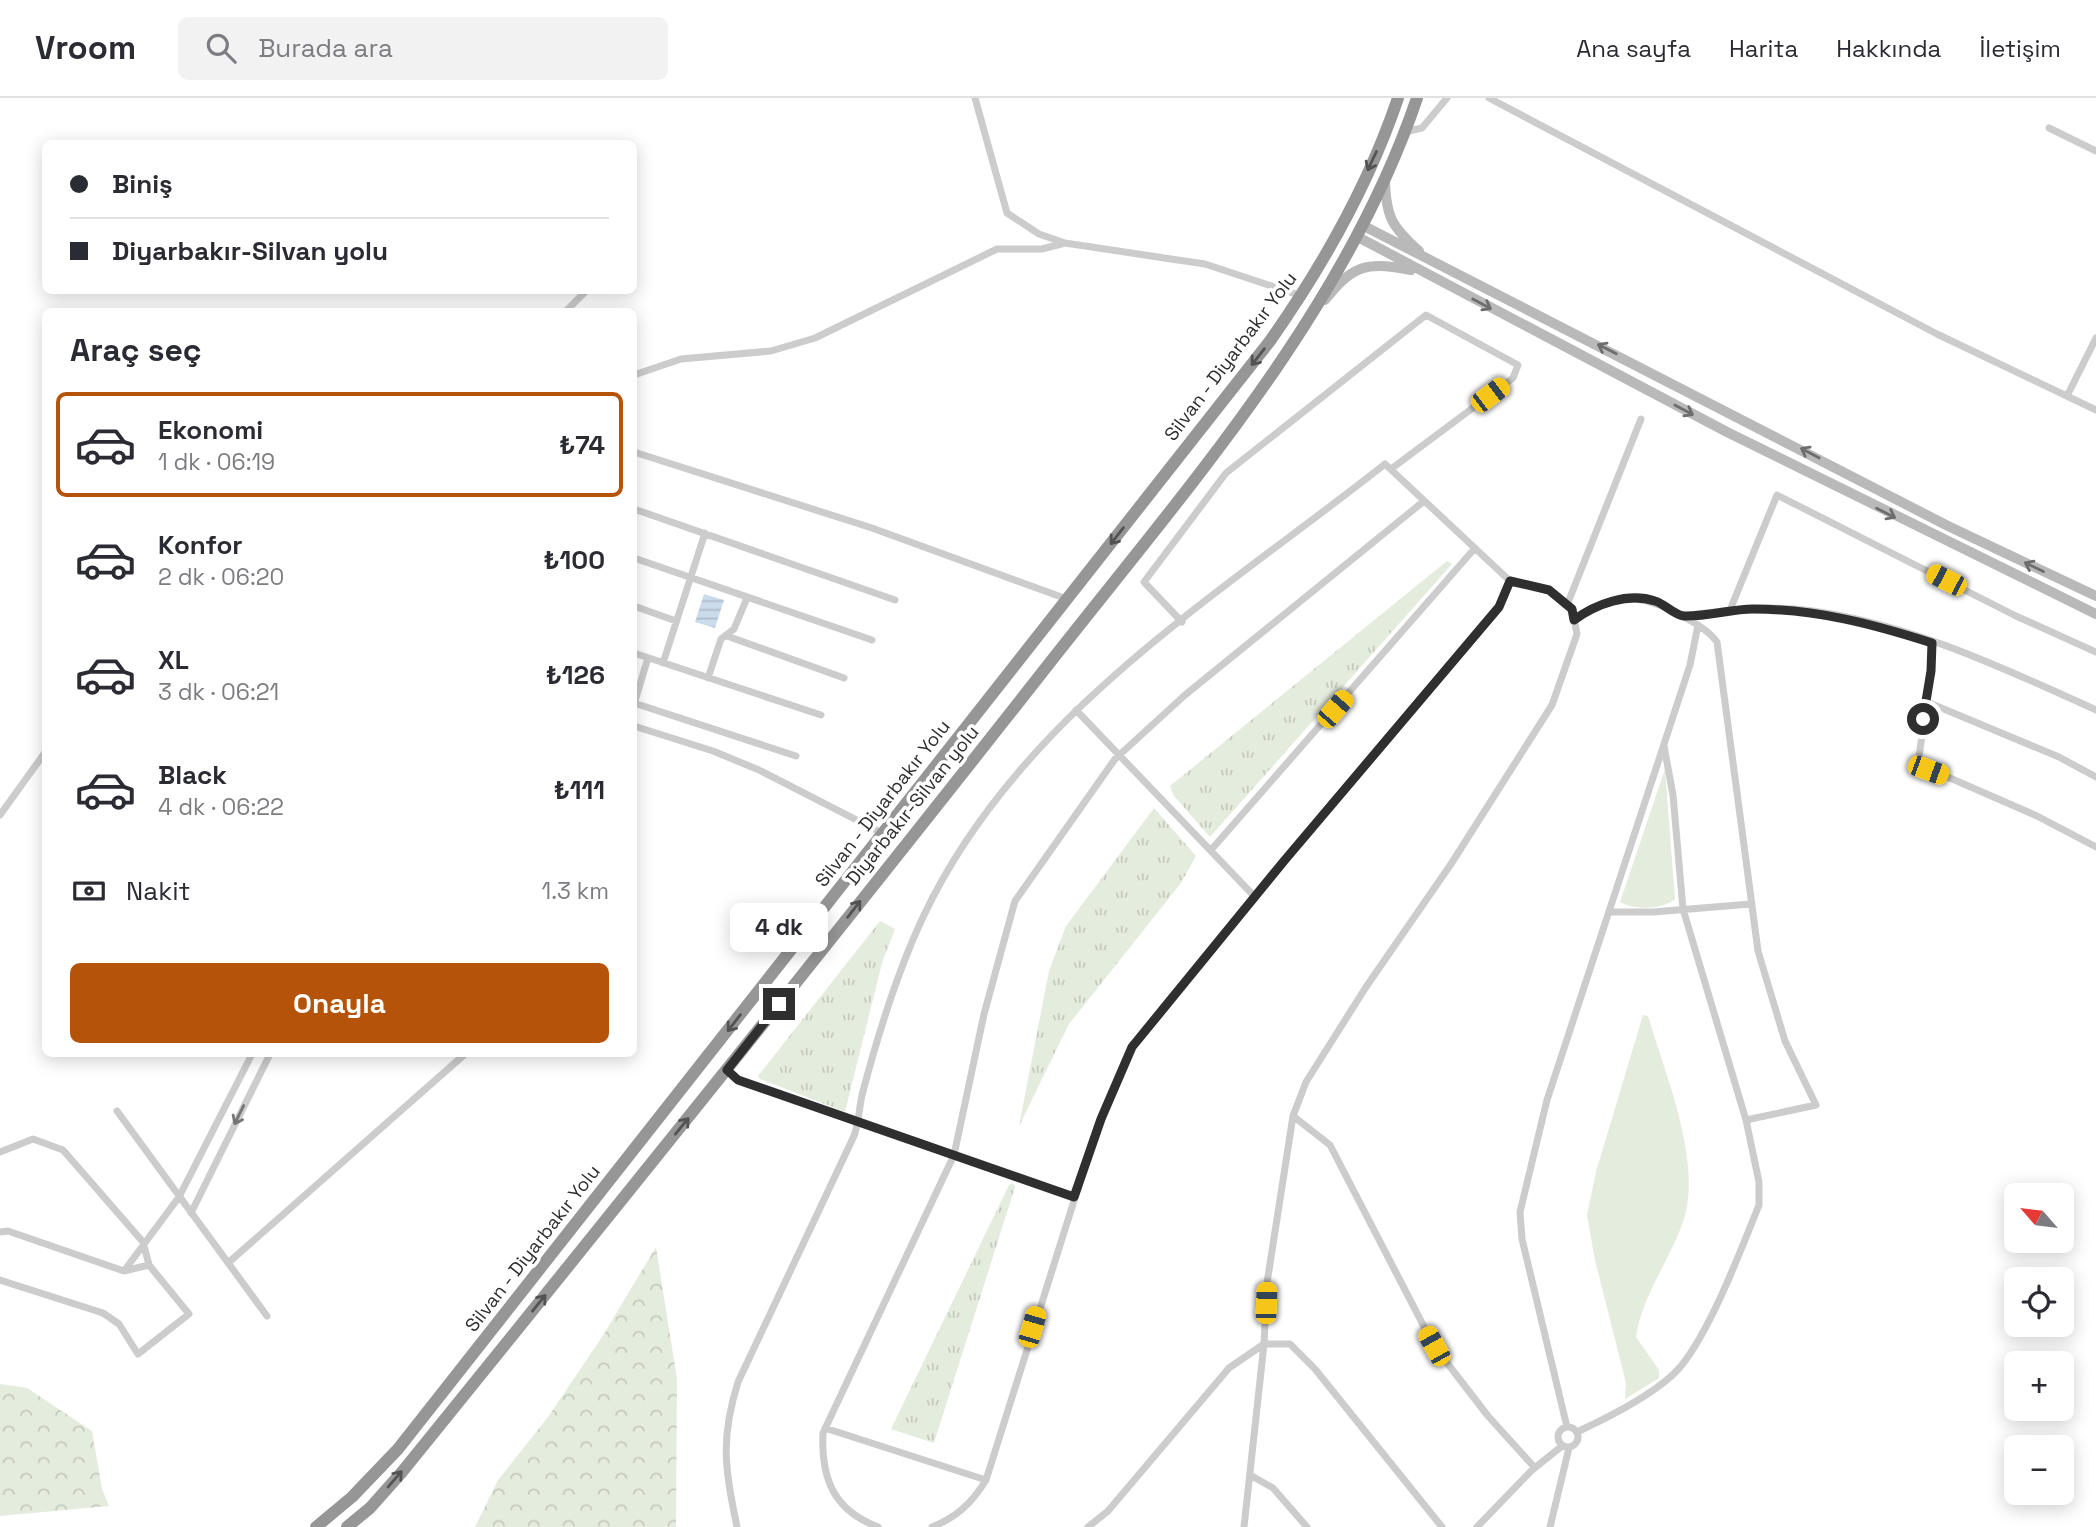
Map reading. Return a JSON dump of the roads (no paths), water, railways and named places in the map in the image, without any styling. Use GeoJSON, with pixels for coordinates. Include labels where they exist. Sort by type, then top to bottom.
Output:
{"type":"FeatureCollection","features":[{"type":"Feature","properties":{"kind":"highway","name":"Silvan - Diyarbakır Yolu"},"geometry":{"type":"LineString","coordinates":[[316,1527],[352,1497],[398,1449],[1302,296],[1353,203],[1389,127],[1398,98]]}},
{"type":"Feature","properties":{"kind":"highway","name":"Diyarbakır-Silvan yolu"},"geometry":{"type":"LineString","coordinates":[[347,1527],[370,1508],[401,1472],[727,1070],[1181,494],[1312,317],[1385,181],[1417,98]]}},
{"type":"Feature","properties":{"kind":"street"},"geometry":{"type":"LineString","coordinates":[[975,98],[1007,213],[1039,234],[1065,243],[1205,264],[1302,296]]}},
{"type":"Feature","properties":{"kind":"street"},"geometry":{"type":"LineString","coordinates":[[1405,132],[1422,128],[1447,98]]}},
{"type":"Feature","properties":{"kind":"street"},"geometry":{"type":"LineString","coordinates":[[1489,98],[1937,334],[2096,410]]}},
{"type":"Feature","properties":{"kind":"street"},"geometry":{"type":"LineString","coordinates":[[2049,128],[2096,150]]}},
{"type":"Feature","properties":{"kind":"street"},"geometry":{"type":"LineString","coordinates":[[1385,181],[1389,216],[1398,232],[1430,260]]}},
{"type":"Feature","properties":{"kind":"street"},"geometry":{"type":"LineString","coordinates":[[1359,230],[1430,260],[1948,526],[2096,596]]}},
{"type":"Feature","properties":{"kind":"street"},"geometry":{"type":"LineString","coordinates":[[1359,230],[1422,272],[1727,432],[1910,525],[2096,614]]}},
{"type":"Feature","properties":{"kind":"street"},"geometry":{"type":"LineString","coordinates":[[637,374],[681,359],[771,351],[815,338],[997,250],[1042,249],[1065,243]]}},
{"type":"Feature","properties":{"kind":"street"},"geometry":{"type":"LineString","coordinates":[[1312,317],[1344,275],[1359,269],[1396,267],[1422,272]]}},
{"type":"Feature","properties":{"kind":"street"},"geometry":{"type":"LineString","coordinates":[[569,308],[583,294]]}},
{"type":"Feature","properties":{"kind":"street"},"geometry":{"type":"LineString","coordinates":[[1182,622],[1144,582],[1226,473],[1426,315],[1518,365],[1513,378],[1391,469]]}},
{"type":"Feature","properties":{"kind":"street"},"geometry":{"type":"LineString","coordinates":[[2067,396],[2096,338]]}},
{"type":"Feature","properties":{"kind":"street"},"geometry":{"type":"LineString","coordinates":[[1567,605],[1641,419]]}},
{"type":"Feature","properties":{"kind":"street"},"geometry":{"type":"LineString","coordinates":[[637,453],[872,528],[1067,599]]}},
{"type":"Feature","properties":{"kind":"street"},"geometry":{"type":"LineString","coordinates":[[737,1527],[724,1466],[726,1420],[738,1382],[859,1122],[862,1098],[892,993],[924,915],[958,851],[1029,760],[1103,683],[1385,464],[1510,581],[1549,590],[1572,609],[1577,634],[1552,705],[1522,756],[1339,1029],[1306,1082],[1293,1116],[1267,1283],[1264,1345],[1244,1527]]}},
{"type":"Feature","properties":{"kind":"street"},"geometry":{"type":"LineString","coordinates":[[1730,610],[1777,495],[2016,616],[2096,652]]}},
{"type":"Feature","properties":{"kind":"street"},"geometry":{"type":"LineString","coordinates":[[878,1527],[855,1518],[834,1496],[822,1453],[825,1428],[954,1155],[984,1014],[1015,901],[1051,846],[1121,754],[1185,695],[1424,501]]}},
{"type":"Feature","properties":{"kind":"street"},"geometry":{"type":"LineString","coordinates":[[637,510],[895,600]]}},
{"type":"Feature","properties":{"kind":"street"},"geometry":{"type":"LineString","coordinates":[[663,663],[705,533]]}},
{"type":"Feature","properties":{"kind":"street"},"geometry":{"type":"LineString","coordinates":[[1212,850],[1475,548]]}},
{"type":"Feature","properties":{"kind":"street"},"geometry":{"type":"LineString","coordinates":[[637,559],[872,640]]}},
{"type":"Feature","properties":{"kind":"street"},"geometry":{"type":"LineString","coordinates":[[932,1527],[955,1516],[974,1500],[986,1480],[1074,1197],[1101,1119],[1132,1047],[1499,607],[1510,581]]}},
{"type":"Feature","properties":{"kind":"street"},"geometry":{"type":"LineString","coordinates":[[708,678],[721,639],[734,629],[747,598]]}},
{"type":"Feature","properties":{"kind":"street"},"geometry":{"type":"LineString","coordinates":[[1574,620],[1588,609],[1622,599],[1654,601],[1698,625],[1717,642],[1758,951],[1785,1041],[1816,1105],[1746,1120]]}},
{"type":"Feature","properties":{"kind":"street"},"geometry":{"type":"LineString","coordinates":[[637,607],[676,621]]}},
{"type":"Feature","properties":{"kind":"street"},"geometry":{"type":"LineString","coordinates":[[1682,616],[1730,610],[1794,609],[1854,620],[1932,643],[2032,681],[2096,710]]}},
{"type":"Feature","properties":{"kind":"street"},"geometry":{"type":"LineString","coordinates":[[1577,1432],[1567,1427],[1522,1239],[1520,1212],[1547,1100],[1690,665],[1698,625]]}},
{"type":"Feature","properties":{"kind":"street"},"geometry":{"type":"LineString","coordinates":[[727,636],[844,678]]}},
{"type":"Feature","properties":{"kind":"street"},"geometry":{"type":"LineString","coordinates":[[1932,643],[1918,764],[2037,816],[2096,847]]}},
{"type":"Feature","properties":{"kind":"street"},"geometry":{"type":"LineString","coordinates":[[637,654],[821,715]]}},
{"type":"Feature","properties":{"kind":"street"},"geometry":{"type":"LineString","coordinates":[[637,693],[648,658]]}},
{"type":"Feature","properties":{"kind":"street"},"geometry":{"type":"LineString","coordinates":[[1927,702],[2059,757],[2096,777]]}},
{"type":"Feature","properties":{"kind":"street"},"geometry":{"type":"LineString","coordinates":[[637,704],[796,756]]}},
{"type":"Feature","properties":{"kind":"street"},"geometry":{"type":"LineString","coordinates":[[1076,710],[1255,897]]}},
{"type":"Feature","properties":{"kind":"street"},"geometry":{"type":"LineString","coordinates":[[637,727],[713,751],[759,770],[882,833]]}},
{"type":"Feature","properties":{"kind":"street"},"geometry":{"type":"LineString","coordinates":[[1577,1432],[1664,1382],[1681,1366],[1701,1333],[1759,1205],[1759,1182],[1746,1120],[1683,909],[1673,795],[1664,741]]}},
{"type":"Feature","properties":{"kind":"street"},"geometry":{"type":"LineString","coordinates":[[0,815],[42,757]]}},
{"type":"Feature","properties":{"kind":"street"},"geometry":{"type":"LineString","coordinates":[[1609,912],[1751,904]]}},
{"type":"Feature","properties":{"kind":"street"},"geometry":{"type":"LineString","coordinates":[[124,1272],[143,1242],[179,1197],[250,1057]]}},
{"type":"Feature","properties":{"kind":"street"},"geometry":{"type":"LineString","coordinates":[[191,1213],[269,1057]]}},
{"type":"Feature","properties":{"kind":"street"},"geometry":{"type":"LineString","coordinates":[[228,1263],[462,1057]]}},
{"type":"Feature","properties":{"kind":"street"},"geometry":{"type":"LineString","coordinates":[[727,1070],[738,1080],[1074,1197]]}},
{"type":"Feature","properties":{"kind":"street"},"geometry":{"type":"LineString","coordinates":[[117,1111],[267,1316]]}},
{"type":"Feature","properties":{"kind":"street"},"geometry":{"type":"LineString","coordinates":[[1293,1116],[1330,1145],[1434,1346],[1488,1416],[1535,1468]]}},
{"type":"Feature","properties":{"kind":"street"},"geometry":{"type":"LineString","coordinates":[[0,1152],[33,1139],[63,1150],[143,1242],[149,1265],[189,1314],[138,1354],[119,1324],[103,1313],[0,1280]]}},
{"type":"Feature","properties":{"kind":"street"},"geometry":{"type":"LineString","coordinates":[[0,1232],[8,1231],[124,1272],[149,1265]]}},
{"type":"Feature","properties":{"kind":"street"},"geometry":{"type":"LineString","coordinates":[[1088,1527],[1108,1511],[1229,1368],[1264,1345],[1290,1344],[1315,1369],[1442,1527]]}},
{"type":"Feature","properties":{"kind":"street"},"geometry":{"type":"LineString","coordinates":[[1550,1527],[1565,1447],[1558,1434],[1567,1427]]}},
{"type":"Feature","properties":{"kind":"street"},"geometry":{"type":"LineString","coordinates":[[825,1428],[986,1480]]}},
{"type":"Feature","properties":{"kind":"street"},"geometry":{"type":"LineString","coordinates":[[1477,1527],[1535,1468],[1577,1442],[1577,1432]]}},
{"type":"Feature","properties":{"kind":"street"},"geometry":{"type":"LineString","coordinates":[[1250,1475],[1273,1488],[1307,1527]]}},
{"type":"Feature","properties":{"kind":"water"},"geometry":{"type":"Polygon","coordinates":[[[704,594],[724,600],[715,628],[695,622],[704,594]]]}}]}
